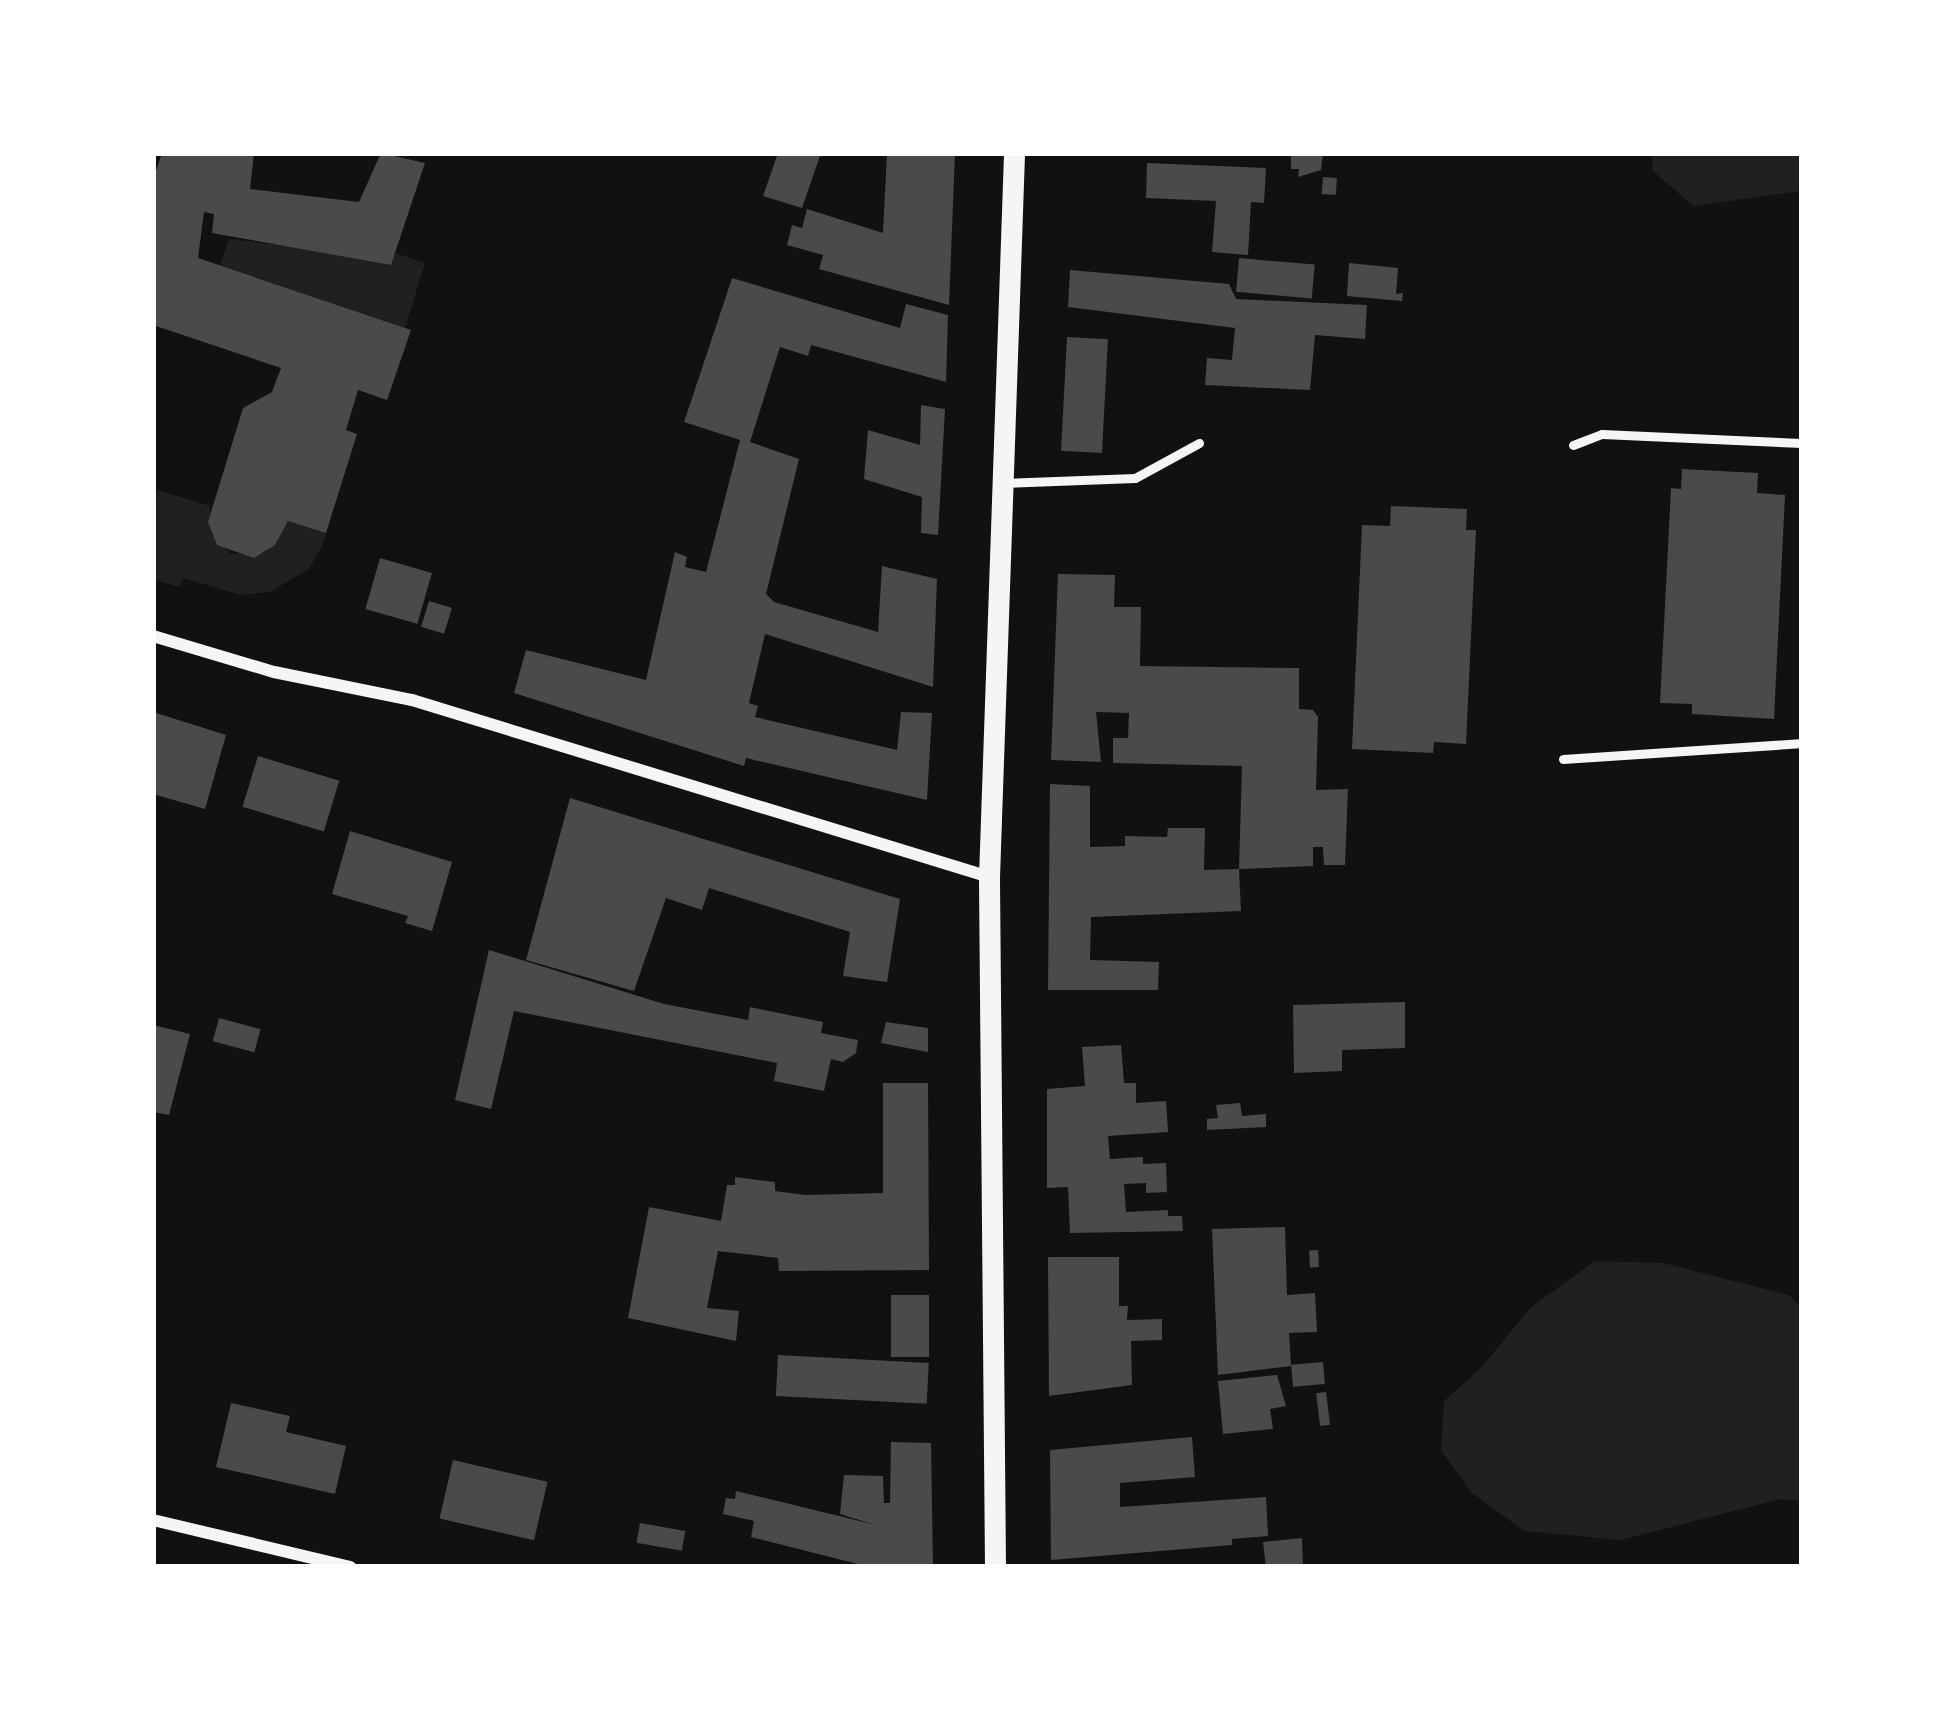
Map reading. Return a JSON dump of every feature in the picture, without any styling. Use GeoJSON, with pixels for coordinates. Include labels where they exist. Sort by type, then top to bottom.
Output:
{"type":"FeatureCollection","features":[{"type":"Feature","properties":{"kind":"street"},"geometry":{"type":"LineString","coordinates":[[995,1567],[989,877],[1014,153]]}},
{"type":"Feature","properties":{"kind":"street"},"geometry":{"type":"LineString","coordinates":[[153,636],[274,672],[412,700],[989,877]]}},
{"type":"Feature","properties":{"kind":"street"},"geometry":{"type":"LineString","coordinates":[[153,1520],[350,1567]]}},
{"type":"Feature","properties":{"kind":"lane"},"geometry":{"type":"LineString","coordinates":[[1574,446],[1602,434],[1802,443]]}},
{"type":"Feature","properties":{"kind":"lane"},"geometry":{"type":"LineString","coordinates":[[1002,483],[1135,478],[1198,443]]}},
{"type":"Feature","properties":{"kind":"lane"},"geometry":{"type":"LineString","coordinates":[[1563,759],[1802,743]]}},
{"type":"Feature","properties":{"kind":"shaded area"},"geometry":{"type":"Polygon","coordinates":[[[1653,153],[1802,153],[1802,191],[1693,206],[1652,170],[1653,153]]]}},
{"type":"Feature","properties":{"kind":"shaded area"},"geometry":{"type":"Polygon","coordinates":[[[229,239],[393,258],[395,253],[425,263],[405,328],[220,265],[229,239]]]}},
{"type":"Feature","properties":{"kind":"shaded area"},"geometry":{"type":"Polygon","coordinates":[[[157,490],[210,506],[211,533],[231,554],[265,553],[288,521],[326,533],[309,569],[270,592],[240,595],[183,578],[179,587],[153,579],[157,490]]]}},
{"type":"Feature","properties":{"kind":"shaded area"},"geometry":{"type":"Polygon","coordinates":[[[1595,1261],[1663,1263],[1789,1295],[1802,1308],[1802,1501],[1781,1499],[1620,1540],[1524,1531],[1471,1492],[1441,1450],[1444,1401],[1480,1369],[1530,1308],[1595,1261]]]}},
{"type":"Feature","properties":{"kind":"building"},"geometry":{"type":"Polygon","coordinates":[[[162,153],[254,153],[250,189],[359,202],[381,153],[425,163],[391,265],[212,233],[214,214],[204,212],[198,258],[411,330],[387,400],[358,390],[346,430],[357,434],[326,533],[288,521],[275,545],[254,558],[217,545],[208,522],[243,408],[272,392],[281,368],[153,325],[153,180],[162,153]]]}},
{"type":"Feature","properties":{"kind":"building"},"geometry":{"type":"Polygon","coordinates":[[[778,153],[821,153],[802,208],[763,196],[778,153]]]}},
{"type":"Feature","properties":{"kind":"building"},"geometry":{"type":"Polygon","coordinates":[[[887,153],[955,153],[949,305],[819,269],[823,255],[787,245],[792,225],[802,228],[807,209],[883,233],[887,153]]]}},
{"type":"Feature","properties":{"kind":"building"},"geometry":{"type":"Polygon","coordinates":[[[1291,153],[1323,153],[1321,170],[1298,177],[1299,169],[1291,169],[1291,153]]]}},
{"type":"Feature","properties":{"kind":"building"},"geometry":{"type":"Polygon","coordinates":[[[1147,163],[1266,168],[1264,203],[1251,202],[1248,255],[1212,252],[1216,201],[1146,198],[1147,163]]]}},
{"type":"Feature","properties":{"kind":"building"},"geometry":{"type":"Polygon","coordinates":[[[1323,177],[1337,178],[1336,195],[1322,194],[1323,177]]]}},
{"type":"Feature","properties":{"kind":"building"},"geometry":{"type":"Polygon","coordinates":[[[1239,258],[1315,265],[1312,298],[1236,292],[1239,258]]]}},
{"type":"Feature","properties":{"kind":"building"},"geometry":{"type":"Polygon","coordinates":[[[1349,263],[1398,268],[1396,294],[1403,293],[1402,301],[1347,296],[1349,263]]]}},
{"type":"Feature","properties":{"kind":"building"},"geometry":{"type":"Polygon","coordinates":[[[1070,270],[1229,284],[1236,299],[1367,305],[1365,339],[1315,335],[1310,390],[1205,385],[1207,358],[1232,360],[1235,328],[1068,307],[1070,270]]]}},
{"type":"Feature","properties":{"kind":"building"},"geometry":{"type":"Polygon","coordinates":[[[732,278],[900,328],[906,304],[948,315],[946,382],[811,345],[808,356],[780,347],[750,442],[799,459],[766,594],[774,602],[878,632],[882,566],[937,579],[933,687],[765,634],[749,703],[758,706],[755,717],[897,750],[901,712],[932,713],[927,800],[746,758],[744,766],[514,693],[526,650],[646,680],[675,552],[687,557],[685,567],[706,572],[740,440],[684,422],[732,278]]]}},
{"type":"Feature","properties":{"kind":"building"},"geometry":{"type":"Polygon","coordinates":[[[1067,337],[1108,339],[1102,453],[1061,451],[1067,337]]]}},
{"type":"Feature","properties":{"kind":"building"},"geometry":{"type":"Polygon","coordinates":[[[921,405],[945,409],[938,535],[921,533],[922,497],[864,479],[868,430],[920,445],[921,405]]]}},
{"type":"Feature","properties":{"kind":"building"},"geometry":{"type":"Polygon","coordinates":[[[1682,469],[1758,473],[1757,493],[1785,495],[1774,719],[1692,714],[1692,704],[1660,703],[1671,488],[1681,489],[1682,469]]]}},
{"type":"Feature","properties":{"kind":"building"},"geometry":{"type":"Polygon","coordinates":[[[1391,506],[1467,509],[1466,530],[1476,530],[1466,744],[1434,742],[1433,753],[1352,749],[1362,525],[1390,526],[1391,506]]]}},
{"type":"Feature","properties":{"kind":"building"},"geometry":{"type":"Polygon","coordinates":[[[380,558],[432,573],[417,624],[365,609],[380,558]]]}},
{"type":"Feature","properties":{"kind":"building"},"geometry":{"type":"Polygon","coordinates":[[[1058,574],[1115,575],[1114,607],[1141,607],[1140,666],[1299,668],[1299,709],[1313,710],[1318,717],[1316,790],[1348,789],[1345,865],[1324,865],[1323,847],[1313,847],[1313,866],[1239,869],[1242,766],[1113,763],[1113,738],[1128,738],[1129,713],[1096,712],[1101,762],[1051,760],[1058,574]]]}},
{"type":"Feature","properties":{"kind":"building"},"geometry":{"type":"Polygon","coordinates":[[[429,601],[452,608],[444,634],[421,627],[429,601]]]}},
{"type":"Feature","properties":{"kind":"building"},"geometry":{"type":"Polygon","coordinates":[[[153,712],[226,735],[205,809],[153,794],[153,712]]]}},
{"type":"Feature","properties":{"kind":"building"},"geometry":{"type":"Polygon","coordinates":[[[258,756],[339,781],[324,832],[243,807],[258,756]]]}},
{"type":"Feature","properties":{"kind":"building"},"geometry":{"type":"Polygon","coordinates":[[[1050,784],[1090,786],[1090,847],[1125,846],[1125,836],[1167,837],[1168,828],[1205,828],[1204,870],[1239,869],[1241,911],[1091,917],[1090,960],[1159,962],[1158,990],[1048,990],[1050,784]]]}},
{"type":"Feature","properties":{"kind":"building"},"geometry":{"type":"Polygon","coordinates":[[[570,798],[900,899],[887,982],[843,976],[850,932],[709,888],[702,910],[666,898],[634,991],[526,960],[570,798]]]}},
{"type":"Feature","properties":{"kind":"building"},"geometry":{"type":"Polygon","coordinates":[[[350,831],[452,862],[432,931],[405,923],[408,916],[332,894],[350,831]]]}},
{"type":"Feature","properties":{"kind":"building"},"geometry":{"type":"Polygon","coordinates":[[[489,950],[664,1004],[748,1020],[750,1007],[823,1022],[821,1033],[858,1040],[856,1053],[843,1062],[831,1059],[824,1091],[774,1081],[777,1063],[514,1011],[491,1109],[455,1100],[489,950]]]}},
{"type":"Feature","properties":{"kind":"building"},"geometry":{"type":"Polygon","coordinates":[[[1405,1002],[1405,1048],[1342,1050],[1342,1071],[1294,1073],[1293,1005],[1405,1002]]]}},
{"type":"Feature","properties":{"kind":"building"},"geometry":{"type":"Polygon","coordinates":[[[219,1018],[261,1029],[254,1052],[213,1041],[219,1018]]]}},
{"type":"Feature","properties":{"kind":"building"},"geometry":{"type":"Polygon","coordinates":[[[886,1022],[928,1028],[928,1052],[881,1043],[886,1022]]]}},
{"type":"Feature","properties":{"kind":"building"},"geometry":{"type":"Polygon","coordinates":[[[153,1025],[190,1034],[169,1115],[153,1112],[153,1025]]]}},
{"type":"Feature","properties":{"kind":"building"},"geometry":{"type":"Polygon","coordinates":[[[1121,1045],[1124,1083],[1136,1083],[1136,1103],[1166,1101],[1168,1132],[1108,1136],[1110,1159],[1143,1157],[1143,1164],[1166,1163],[1167,1192],[1146,1193],[1146,1183],[1124,1184],[1126,1212],[1168,1210],[1168,1216],[1182,1216],[1183,1231],[1070,1233],[1068,1187],[1047,1188],[1047,1089],[1085,1086],[1082,1047],[1121,1045]]]}},
{"type":"Feature","properties":{"kind":"building"},"geometry":{"type":"Polygon","coordinates":[[[883,1083],[928,1083],[929,1270],[779,1271],[778,1258],[718,1251],[707,1308],[739,1311],[736,1341],[628,1318],[649,1207],[721,1221],[727,1185],[735,1185],[735,1177],[775,1182],[775,1191],[805,1195],[883,1193],[883,1083]]]}},
{"type":"Feature","properties":{"kind":"building"},"geometry":{"type":"Polygon","coordinates":[[[1240,1103],[1242,1116],[1266,1114],[1266,1127],[1207,1130],[1207,1119],[1218,1118],[1216,1105],[1240,1103]]]}},
{"type":"Feature","properties":{"kind":"building"},"geometry":{"type":"Polygon","coordinates":[[[1285,1227],[1287,1295],[1315,1293],[1317,1332],[1289,1333],[1291,1366],[1218,1375],[1212,1229],[1285,1227]]]}},
{"type":"Feature","properties":{"kind":"building"},"geometry":{"type":"Polygon","coordinates":[[[1309,1250],[1318,1250],[1319,1267],[1310,1267],[1309,1250]]]}},
{"type":"Feature","properties":{"kind":"building"},"geometry":{"type":"Polygon","coordinates":[[[1048,1257],[1119,1257],[1119,1306],[1128,1306],[1127,1320],[1162,1319],[1162,1340],[1131,1341],[1132,1385],[1049,1396],[1048,1257]]]}},
{"type":"Feature","properties":{"kind":"building"},"geometry":{"type":"Polygon","coordinates":[[[891,1295],[929,1295],[929,1357],[891,1357],[891,1295]]]}},
{"type":"Feature","properties":{"kind":"building"},"geometry":{"type":"Polygon","coordinates":[[[778,1355],[929,1363],[927,1404],[776,1396],[778,1355]]]}},
{"type":"Feature","properties":{"kind":"building"},"geometry":{"type":"Polygon","coordinates":[[[1323,1362],[1325,1384],[1293,1387],[1291,1365],[1323,1362]]]}},
{"type":"Feature","properties":{"kind":"building"},"geometry":{"type":"Polygon","coordinates":[[[1277,1375],[1286,1406],[1270,1409],[1273,1429],[1223,1434],[1218,1381],[1277,1375]]]}},
{"type":"Feature","properties":{"kind":"building"},"geometry":{"type":"Polygon","coordinates":[[[1326,1392],[1330,1425],[1320,1426],[1316,1393],[1326,1392]]]}},
{"type":"Feature","properties":{"kind":"building"},"geometry":{"type":"Polygon","coordinates":[[[231,1403],[290,1416],[286,1432],[346,1446],[335,1494],[216,1467],[231,1403]]]}},
{"type":"Feature","properties":{"kind":"building"},"geometry":{"type":"Polygon","coordinates":[[[1192,1437],[1195,1477],[1120,1483],[1120,1507],[1266,1497],[1268,1536],[1232,1539],[1232,1545],[1051,1560],[1050,1450],[1192,1437]]]}},
{"type":"Feature","properties":{"kind":"building"},"geometry":{"type":"Polygon","coordinates":[[[891,1442],[931,1443],[933,1567],[870,1567],[751,1537],[754,1521],[723,1514],[726,1498],[735,1499],[736,1491],[876,1525],[840,1514],[844,1475],[883,1476],[884,1503],[890,1503],[891,1442]]]}},
{"type":"Feature","properties":{"kind":"building"},"geometry":{"type":"Polygon","coordinates":[[[453,1460],[548,1482],[534,1540],[440,1518],[453,1460]]]}},
{"type":"Feature","properties":{"kind":"building"},"geometry":{"type":"Polygon","coordinates":[[[640,1523],[685,1531],[682,1551],[637,1543],[640,1523]]]}},
{"type":"Feature","properties":{"kind":"building"},"geometry":{"type":"Polygon","coordinates":[[[1302,1538],[1303,1567],[1266,1567],[1263,1542],[1302,1538]]]}}]}
